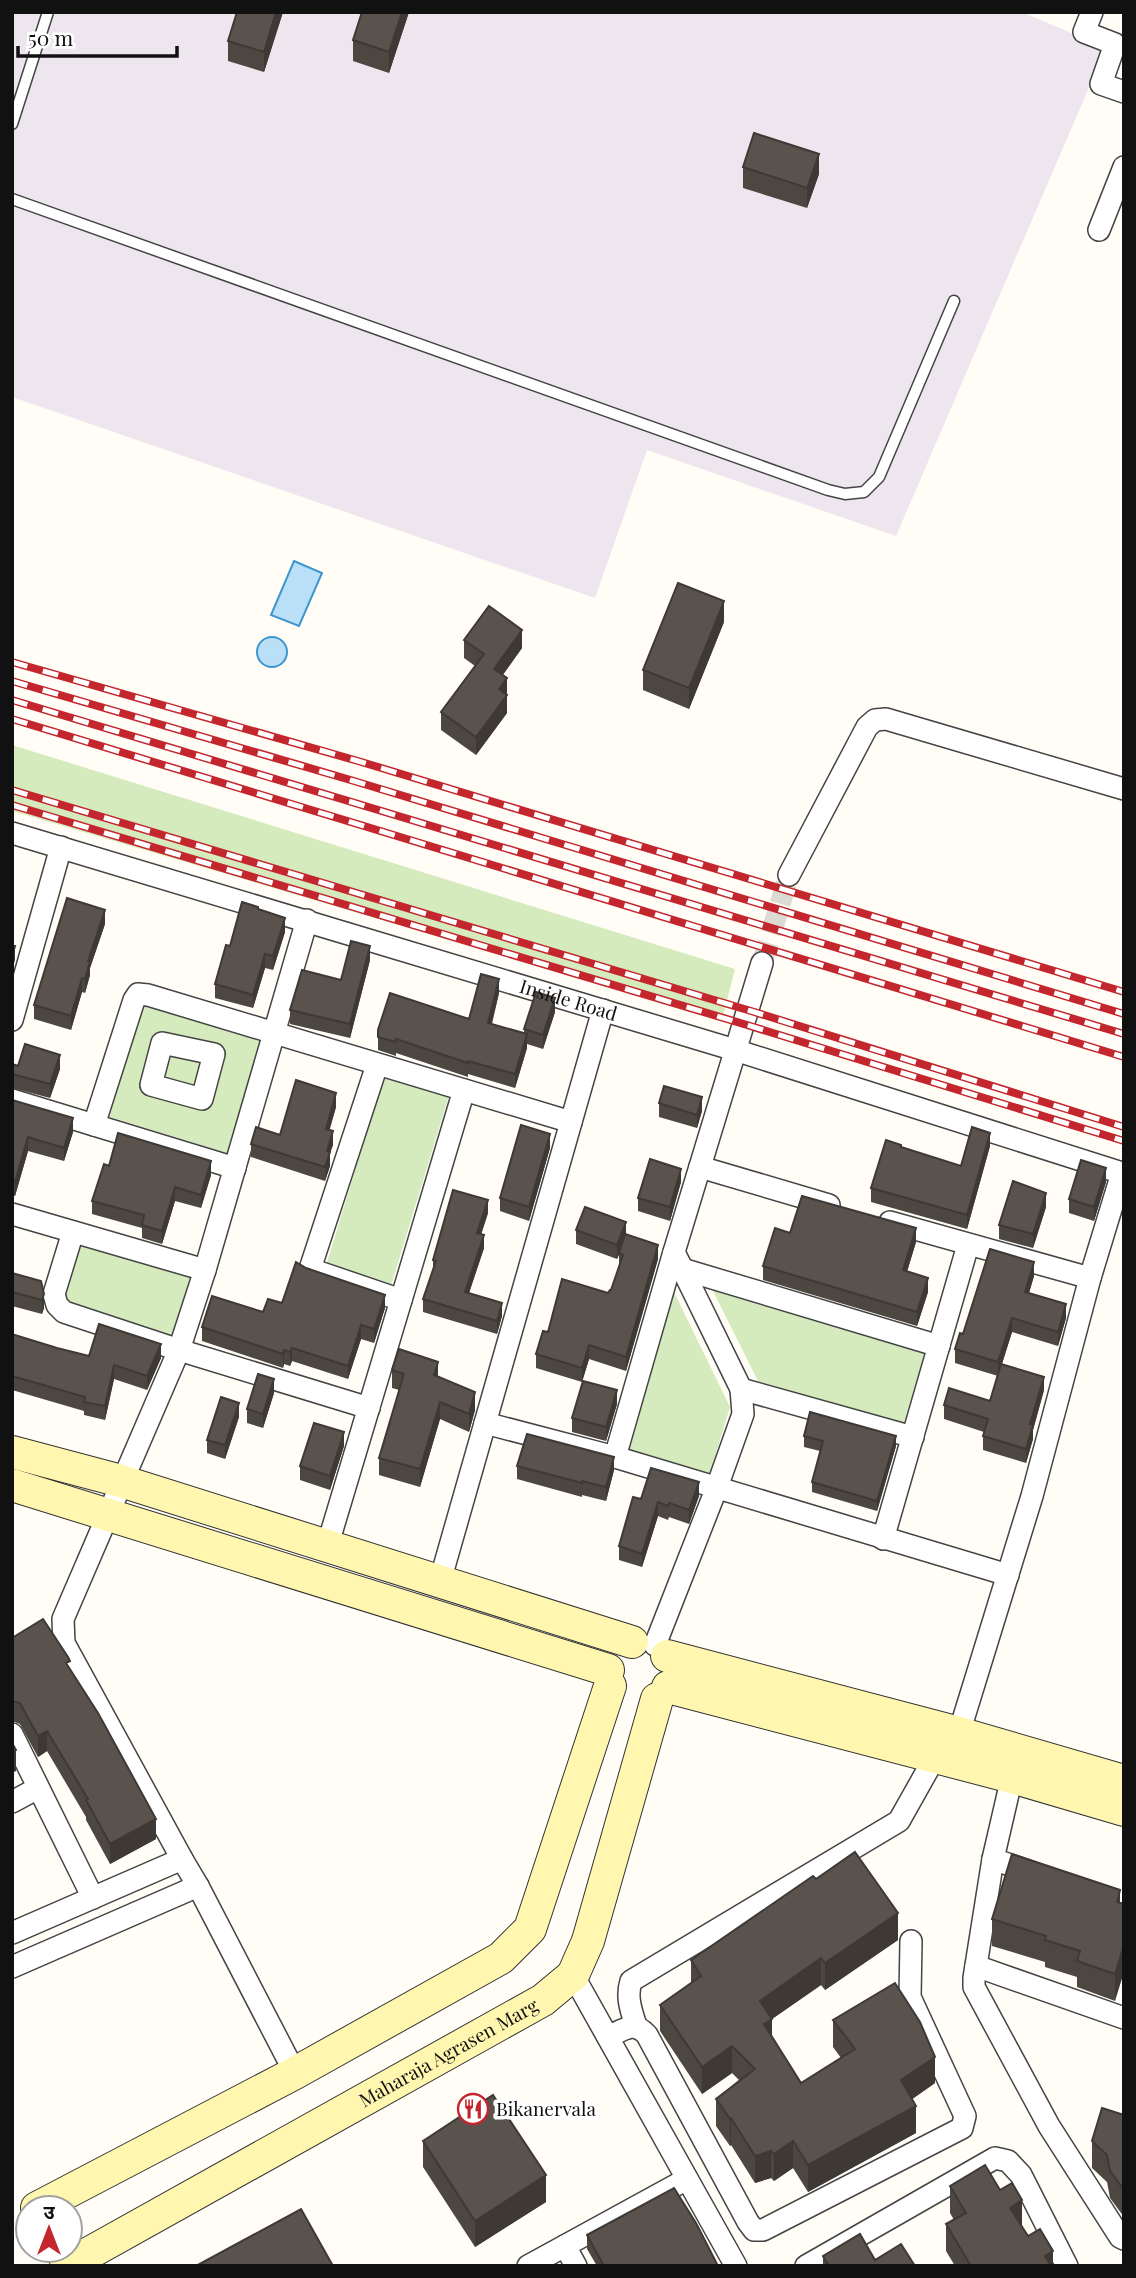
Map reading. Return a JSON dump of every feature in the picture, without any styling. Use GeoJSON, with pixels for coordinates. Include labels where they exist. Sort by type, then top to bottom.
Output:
{"type":"FeatureCollection","features":[{"type":"Feature","properties":{"kind":"street"},"geometry":{"type":"LineString","coordinates":[[1091,12],[1084,32],[1115,44],[1101,84],[1124,92]]}},
{"type":"Feature","properties":{"kind":"street"},"geometry":{"type":"LineString","coordinates":[[1099,230],[1124,167]]}},
{"type":"Feature","properties":{"kind":"street"},"geometry":{"type":"LineString","coordinates":[[789,875],[867,727],[875,720],[886,719],[1122,784]]}},
{"type":"Feature","properties":{"kind":"street","name":"Inside Road"},"geometry":{"type":"LineString","coordinates":[[12,833],[736,1050],[1123,1174]]}},
{"type":"Feature","properties":{"kind":"street"},"geometry":{"type":"LineString","coordinates":[[12,1020],[22,949],[61,847]]}},
{"type":"Feature","properties":{"kind":"street"},"geometry":{"type":"LineString","coordinates":[[295,2073],[198,1886],[64,1643],[63,1619],[179,1350],[307,920]]}},
{"type":"Feature","properties":{"kind":"street"},"geometry":{"type":"LineString","coordinates":[[615,1457],[678,1260],[700,1167],[762,963]]}},
{"type":"Feature","properties":{"kind":"street"},"geometry":{"type":"LineString","coordinates":[[94,1125],[138,994],[571,1122]]}},
{"type":"Feature","properties":{"kind":"street"},"geometry":{"type":"LineString","coordinates":[[440,1581],[603,1010]]}},
{"type":"Feature","properties":{"kind":"street"},"geometry":{"type":"LineString","coordinates":[[377,1065],[310,1269],[401,1300]]}},
{"type":"Feature","properties":{"kind":"street"},"geometry":{"type":"LineString","coordinates":[[327,1547],[464,1090]]}},
{"type":"Feature","properties":{"kind":"street"},"geometry":{"type":"LineString","coordinates":[[12,1100],[235,1168]]}},
{"type":"Feature","properties":{"kind":"street"},"geometry":{"type":"LineString","coordinates":[[700,1167],[851,1211]]}},
{"type":"Feature","properties":{"kind":"street"},"geometry":{"type":"LineString","coordinates":[[960,1733],[1032,1496],[1090,1278],[1123,1174]]}},
{"type":"Feature","properties":{"kind":"street"},"geometry":{"type":"LineString","coordinates":[[12,1214],[205,1270]]}},
{"type":"Feature","properties":{"kind":"street"},"geometry":{"type":"LineString","coordinates":[[877,1219],[1090,1278]]}},
{"type":"Feature","properties":{"kind":"street"},"geometry":{"type":"LineString","coordinates":[[73,1232],[54,1294],[57,1305],[64,1312],[369,1408]]}},
{"type":"Feature","properties":{"kind":"street"},"geometry":{"type":"LineString","coordinates":[[883,1539],[968,1245]]}},
{"type":"Feature","properties":{"kind":"street"},"geometry":{"type":"LineString","coordinates":[[678,1260],[939,1346]]}},
{"type":"Feature","properties":{"kind":"street"},"geometry":{"type":"LineString","coordinates":[[651,1648],[717,1487],[743,1414],[741,1390],[678,1260]]}},
{"type":"Feature","properties":{"kind":"street"},"geometry":{"type":"LineString","coordinates":[[741,1390],[913,1437]]}},
{"type":"Feature","properties":{"kind":"street"},"geometry":{"type":"LineString","coordinates":[[485,1423],[615,1457],[1007,1575]]}},
{"type":"Feature","properties":{"kind":"street"},"geometry":{"type":"LineString","coordinates":[[12,1452],[121,1481],[651,1648],[1124,1781]]}},
{"type":"Feature","properties":{"kind":"street"},"geometry":{"type":"LineString","coordinates":[[12,1485],[110,1514],[609,1678],[625,1700],[635,1703],[646,1703],[663,1693],[671,1675],[651,1648]]}},
{"type":"Feature","properties":{"kind":"street"},"geometry":{"type":"LineString","coordinates":[[64,2194],[295,2073],[501,1958],[530,1929],[614,1655],[621,1647],[651,1648]]}},
{"type":"Feature","properties":{"kind":"street"},"geometry":{"type":"LineString","coordinates":[[663,1693],[935,1757],[1124,1810]]}},
{"type":"Feature","properties":{"kind":"street","name":"Maharaja Agrasen Marg"},"geometry":{"type":"LineString","coordinates":[[66,2266],[542,2000],[573,1975],[588,1941],[663,1693]]}},
{"type":"Feature","properties":{"kind":"street"},"geometry":{"type":"LineString","coordinates":[[12,1734],[93,1898]]}},
{"type":"Feature","properties":{"kind":"street"},"geometry":{"type":"LineString","coordinates":[[636,2026],[629,2001],[631,1981],[899,1821],[935,1757]]}},
{"type":"Feature","properties":{"kind":"street"},"geometry":{"type":"LineString","coordinates":[[1012,1777],[993,1859],[976,1966],[975,1990],[1049,2126],[1120,2237],[1124,2239]]}},
{"type":"Feature","properties":{"kind":"street"},"geometry":{"type":"LineString","coordinates":[[12,1802],[38,1788]]}},
{"type":"Feature","properties":{"kind":"street"},"geometry":{"type":"LineString","coordinates":[[12,1933],[182,1859]]}},
{"type":"Feature","properties":{"kind":"street"},"geometry":{"type":"LineString","coordinates":[[993,1859],[1058,1881]]}},
{"type":"Feature","properties":{"kind":"street"},"geometry":{"type":"LineString","coordinates":[[12,1967],[198,1886]]}},
{"type":"Feature","properties":{"kind":"street"},"geometry":{"type":"LineString","coordinates":[[608,2037],[631,2026],[640,2027],[647,2035],[748,2222],[754,2230],[763,2230],[962,2128],[965,2116],[910,1997],[911,1941]]}},
{"type":"Feature","properties":{"kind":"street"},"geometry":{"type":"LineString","coordinates":[[976,1966],[1124,2018]]}},
{"type":"Feature","properties":{"kind":"street"},"geometry":{"type":"LineString","coordinates":[[573,1975],[736,2266]]}},
{"type":"Feature","properties":{"kind":"street"},"geometry":{"type":"LineString","coordinates":[[806,2266],[995,2158],[1008,2161],[1021,2175],[1067,2266]]}},
{"type":"Feature","properties":{"kind":"street"},"geometry":{"type":"LineString","coordinates":[[528,2266],[687,2179]]}},
{"type":"Feature","properties":{"kind":"street"},"geometry":{"type":"LineString","coordinates":[[565,2246],[576,2266]]}},
{"type":"Feature","properties":{"kind":"lane"},"geometry":{"type":"LineString","coordinates":[[12,124],[48,12]]}},
{"type":"Feature","properties":{"kind":"lane"},"geometry":{"type":"LineString","coordinates":[[12,199],[845,494],[864,492],[879,477],[954,301]]}},
{"type":"Feature","properties":{"kind":"shaded area"},"geometry":{"type":"Polygon","coordinates":[[[12,12],[1022,12],[1106,48],[896,536],[647,450],[595,598],[12,397],[12,12]]]}},
{"type":"Feature","properties":{"kind":"green space"},"geometry":{"type":"Polygon","coordinates":[[[12,745],[735,969],[722,1020],[12,811],[12,745]]]}},
{"type":"Feature","properties":{"kind":"green space"},"geometry":{"type":"Polygon","coordinates":[[[143,1000],[263,1037],[227,1153],[107,1116],[143,1000]]]}},
{"type":"Feature","properties":{"kind":"green space"},"geometry":{"type":"Polygon","coordinates":[[[386,1069],[451,1089],[390,1289],[325,1269],[386,1069]]]}},
{"type":"Feature","properties":{"kind":"green space"},"geometry":{"type":"Polygon","coordinates":[[[80,1241],[194,1277],[173,1343],[59,1309],[80,1241]]]}},
{"type":"Feature","properties":{"kind":"green space"},"geometry":{"type":"Polygon","coordinates":[[[710,1285],[925,1351],[903,1425],[758,1381],[710,1285]]]}},
{"type":"Feature","properties":{"kind":"green space"},"geometry":{"type":"Polygon","coordinates":[[[673,1290],[730,1407],[709,1476],[626,1453],[673,1290]]]}},
{"type":"Feature","properties":{"kind":"water"},"geometry":{"type":"Polygon","coordinates":[[[294,561],[322,573],[299,626],[271,615],[294,561]]]}},
{"type":"Feature","properties":{"kind":"water"},"geometry":{"type":"Polygon","coordinates":[[[272,637],[283,641],[287,652],[283,663],[272,667],[261,663],[257,652],[261,641],[272,637]]]}},
{"type":"Feature","properties":{"kind":"building"},"geometry":{"type":"Polygon","coordinates":[[[237,12],[276,12],[264,52],[228,41],[237,12]]]}},
{"type":"Feature","properties":{"kind":"building"},"geometry":{"type":"Polygon","coordinates":[[[362,12],[402,12],[389,52],[353,40],[362,12]]]}},
{"type":"Feature","properties":{"kind":"building"},"geometry":{"type":"Polygon","coordinates":[[[754,133],[819,154],[807,188],[743,167],[754,133]]]}},
{"type":"Feature","properties":{"kind":"building"},"geometry":{"type":"Polygon","coordinates":[[[678,583],[724,601],[689,688],[643,670],[678,583]]]}},
{"type":"Feature","properties":{"kind":"building"},"geometry":{"type":"Polygon","coordinates":[[[489,606],[522,630],[494,669],[507,678],[499,689],[507,695],[476,737],[441,712],[484,654],[464,640],[489,606]]]}},
{"type":"Feature","properties":{"kind":"building"},"geometry":{"type":"Polygon","coordinates":[[[67,898],[105,910],[71,1016],[34,1005],[67,898]]]}},
{"type":"Feature","properties":{"kind":"building"},"geometry":{"type":"Polygon","coordinates":[[[242,902],[285,918],[273,956],[265,954],[253,995],[215,984],[226,945],[230,946],[242,902]]]}},
{"type":"Feature","properties":{"kind":"building"},"geometry":{"type":"Polygon","coordinates":[[[351,941],[370,946],[350,1024],[290,1010],[302,970],[341,980],[351,941]]]}},
{"type":"Feature","properties":{"kind":"building"},"geometry":{"type":"Polygon","coordinates":[[[481,974],[499,979],[488,1023],[527,1034],[515,1074],[468,1063],[396,1039],[396,1042],[378,1037],[390,993],[469,1019],[481,974]]]}},
{"type":"Feature","properties":{"kind":"building"},"geometry":{"type":"Polygon","coordinates":[[[536,992],[555,998],[543,1035],[524,1029],[536,992]]]}},
{"type":"Feature","properties":{"kind":"building"},"geometry":{"type":"Polygon","coordinates":[[[25,1044],[60,1055],[50,1084],[12,1074],[12,1064],[18,1066],[25,1044]]]}},
{"type":"Feature","properties":{"kind":"building"},"geometry":{"type":"Polygon","coordinates":[[[296,1080],[336,1093],[326,1129],[333,1131],[325,1167],[251,1144],[256,1127],[280,1135],[296,1080]]]}},
{"type":"Feature","properties":{"kind":"building"},"geometry":{"type":"Polygon","coordinates":[[[664,1086],[702,1097],[697,1115],[659,1103],[664,1086]]]}},
{"type":"Feature","properties":{"kind":"building"},"geometry":{"type":"Polygon","coordinates":[[[12,1100],[73,1118],[64,1148],[28,1137],[15,1182],[12,1181],[12,1100]]]}},
{"type":"Feature","properties":{"kind":"building"},"geometry":{"type":"Polygon","coordinates":[[[521,1125],[550,1134],[529,1207],[500,1198],[521,1125]]]}},
{"type":"Feature","properties":{"kind":"building"},"geometry":{"type":"Polygon","coordinates":[[[972,1127],[990,1133],[967,1215],[871,1188],[886,1140],[961,1166],[972,1127]]]}},
{"type":"Feature","properties":{"kind":"building"},"geometry":{"type":"Polygon","coordinates":[[[118,1133],[211,1161],[201,1195],[175,1187],[162,1231],[142,1225],[144,1215],[92,1201],[104,1164],[109,1166],[118,1133]]]}},
{"type":"Feature","properties":{"kind":"building"},"geometry":{"type":"Polygon","coordinates":[[[650,1159],[681,1169],[670,1207],[638,1198],[650,1159]]]}},
{"type":"Feature","properties":{"kind":"building"},"geometry":{"type":"Polygon","coordinates":[[[1081,1160],[1106,1168],[1094,1207],[1069,1199],[1081,1160]]]}},
{"type":"Feature","properties":{"kind":"building"},"geometry":{"type":"Polygon","coordinates":[[[1013,1181],[1046,1193],[1033,1234],[999,1225],[1013,1181]]]}},
{"type":"Feature","properties":{"kind":"building"},"geometry":{"type":"Polygon","coordinates":[[[453,1190],[488,1200],[477,1233],[484,1235],[465,1292],[502,1303],[497,1321],[423,1299],[436,1261],[433,1260],[453,1190]]]}},
{"type":"Feature","properties":{"kind":"building"},"geometry":{"type":"Polygon","coordinates":[[[802,1196],[916,1228],[903,1270],[928,1278],[917,1312],[763,1266],[775,1228],[790,1233],[802,1196]]]}},
{"type":"Feature","properties":{"kind":"building"},"geometry":{"type":"Polygon","coordinates":[[[585,1207],[626,1222],[617,1245],[576,1230],[585,1207]]]}},
{"type":"Feature","properties":{"kind":"building"},"geometry":{"type":"Polygon","coordinates":[[[625,1234],[658,1245],[626,1357],[589,1345],[582,1368],[536,1354],[543,1331],[548,1332],[562,1279],[608,1293],[623,1255],[619,1253],[625,1234]]]}},
{"type":"Feature","properties":{"kind":"building"},"geometry":{"type":"Polygon","coordinates":[[[990,1249],[1034,1262],[1025,1292],[1066,1304],[1058,1332],[1012,1318],[998,1362],[955,1349],[960,1333],[963,1334],[990,1249]]]}},
{"type":"Feature","properties":{"kind":"building"},"geometry":{"type":"Polygon","coordinates":[[[296,1262],[306,1268],[385,1295],[374,1329],[361,1325],[348,1366],[292,1348],[290,1352],[284,1350],[283,1354],[202,1327],[212,1296],[263,1312],[268,1299],[282,1303],[296,1262]]]}},
{"type":"Feature","properties":{"kind":"building"},"geometry":{"type":"Polygon","coordinates":[[[12,1273],[41,1281],[44,1294],[42,1300],[12,1292],[12,1273]]]}},
{"type":"Feature","properties":{"kind":"building"},"geometry":{"type":"Polygon","coordinates":[[[99,1324],[161,1344],[147,1376],[114,1365],[105,1406],[84,1402],[85,1397],[12,1376],[12,1334],[89,1356],[99,1324]]]}},
{"type":"Feature","properties":{"kind":"building"},"geometry":{"type":"Polygon","coordinates":[[[399,1349],[438,1362],[434,1375],[475,1392],[469,1414],[440,1402],[420,1469],[379,1458],[404,1374],[392,1370],[399,1349]]]}},
{"type":"Feature","properties":{"kind":"building"},"geometry":{"type":"Polygon","coordinates":[[[1001,1364],[1044,1377],[1030,1424],[1033,1425],[1026,1449],[983,1436],[988,1419],[944,1405],[949,1388],[990,1401],[1001,1364]]]}},
{"type":"Feature","properties":{"kind":"building"},"geometry":{"type":"Polygon","coordinates":[[[258,1374],[274,1379],[263,1414],[247,1409],[258,1374]]]}},
{"type":"Feature","properties":{"kind":"building"},"geometry":{"type":"Polygon","coordinates":[[[583,1381],[617,1390],[606,1427],[572,1418],[583,1381]]]}},
{"type":"Feature","properties":{"kind":"building"},"geometry":{"type":"Polygon","coordinates":[[[221,1397],[239,1403],[225,1445],[207,1440],[221,1397]]]}},
{"type":"Feature","properties":{"kind":"building"},"geometry":{"type":"Polygon","coordinates":[[[810,1412],[896,1436],[877,1501],[812,1482],[823,1441],[804,1436],[810,1412]]]}},
{"type":"Feature","properties":{"kind":"building"},"geometry":{"type":"Polygon","coordinates":[[[314,1423],[344,1432],[330,1476],[300,1466],[314,1423]]]}},
{"type":"Feature","properties":{"kind":"building"},"geometry":{"type":"Polygon","coordinates":[[[527,1434],[614,1457],[606,1487],[517,1466],[527,1434]]]}},
{"type":"Feature","properties":{"kind":"building"},"geometry":{"type":"Polygon","coordinates":[[[651,1468],[699,1482],[689,1510],[658,1502],[642,1554],[619,1546],[633,1497],[641,1499],[651,1468]]]}},
{"type":"Feature","properties":{"kind":"building"},"geometry":{"type":"Polygon","coordinates":[[[43,1619],[68,1657],[70,1661],[66,1663],[98,1713],[156,1819],[110,1844],[86,1800],[88,1799],[47,1731],[38,1736],[20,1703],[12,1701],[12,1638],[43,1619]]]}},
{"type":"Feature","properties":{"kind":"building"},"geometry":{"type":"Polygon","coordinates":[[[855,1852],[898,1913],[825,1963],[821,1958],[760,2001],[772,2019],[764,2024],[801,2083],[855,2049],[833,2020],[895,1983],[920,2022],[935,2057],[901,2080],[916,2106],[808,2165],[793,2141],[774,2154],[771,2151],[755,2156],[716,2099],[755,2069],[732,2046],[702,2067],[660,2005],[701,1976],[691,1960],[813,1876],[816,1879],[855,1852]]]}},
{"type":"Feature","properties":{"kind":"building"},"geometry":{"type":"Polygon","coordinates":[[[1012,1854],[1120,1890],[1117,1902],[1124,1904],[1124,1945],[1115,1974],[1077,1961],[1080,1951],[1045,1940],[1046,1936],[992,1919],[1012,1854]]]}},
{"type":"Feature","properties":{"kind":"building"},"geometry":{"type":"Polygon","coordinates":[[[493,2095],[546,2175],[475,2221],[423,2141],[493,2095]]]}},
{"type":"Feature","properties":{"kind":"building"},"geometry":{"type":"Polygon","coordinates":[[[1102,2108],[1124,2115],[1124,2190],[1110,2171],[1107,2155],[1092,2141],[1102,2108]]]}},
{"type":"Feature","properties":{"kind":"building"},"geometry":{"type":"Polygon","coordinates":[[[985,2165],[1000,2190],[1012,2183],[1022,2200],[1010,2208],[1028,2236],[1040,2229],[1053,2251],[1045,2256],[1051,2266],[971,2266],[946,2224],[966,2213],[950,2186],[985,2165]]]}},
{"type":"Feature","properties":{"kind":"building"},"geometry":{"type":"Polygon","coordinates":[[[674,2188],[718,2266],[604,2266],[587,2235],[674,2188]]]}},
{"type":"Feature","properties":{"kind":"building"},"geometry":{"type":"Polygon","coordinates":[[[301,2209],[333,2266],[196,2266],[301,2209]]]}},
{"type":"Feature","properties":{"kind":"building"},"geometry":{"type":"Polygon","coordinates":[[[860,2234],[875,2260],[901,2244],[915,2266],[829,2266],[823,2256],[860,2234]]]}},
{"type":"Feature","properties":{"kind":"tunnel"},"geometry":{"type":"LineString","coordinates":[[762,963],[789,875]]}},
{"type":"Feature","properties":{"kind":"railway"},"geometry":{"type":"LineString","coordinates":[[12,662],[358,761],[1124,992]]}},
{"type":"Feature","properties":{"kind":"railway"},"geometry":{"type":"LineString","coordinates":[[12,681],[354,781],[1124,1014]]}},
{"type":"Feature","properties":{"kind":"railway"},"geometry":{"type":"LineString","coordinates":[[12,700],[1124,1034]]}},
{"type":"Feature","properties":{"kind":"railway"},"geometry":{"type":"LineString","coordinates":[[12,719],[1124,1057]]}},
{"type":"Feature","properties":{"kind":"railway"},"geometry":{"type":"LineString","coordinates":[[12,790],[751,1011],[1124,1127]]}},
{"type":"Feature","properties":{"kind":"railway"},"geometry":{"type":"LineString","coordinates":[[12,805],[1124,1141]]}},
{"type":"Feature","properties":{"kind":"place","name":"Bikanervala"},"geometry":{"type":"Point","coordinates":[473,2109]}}]}
